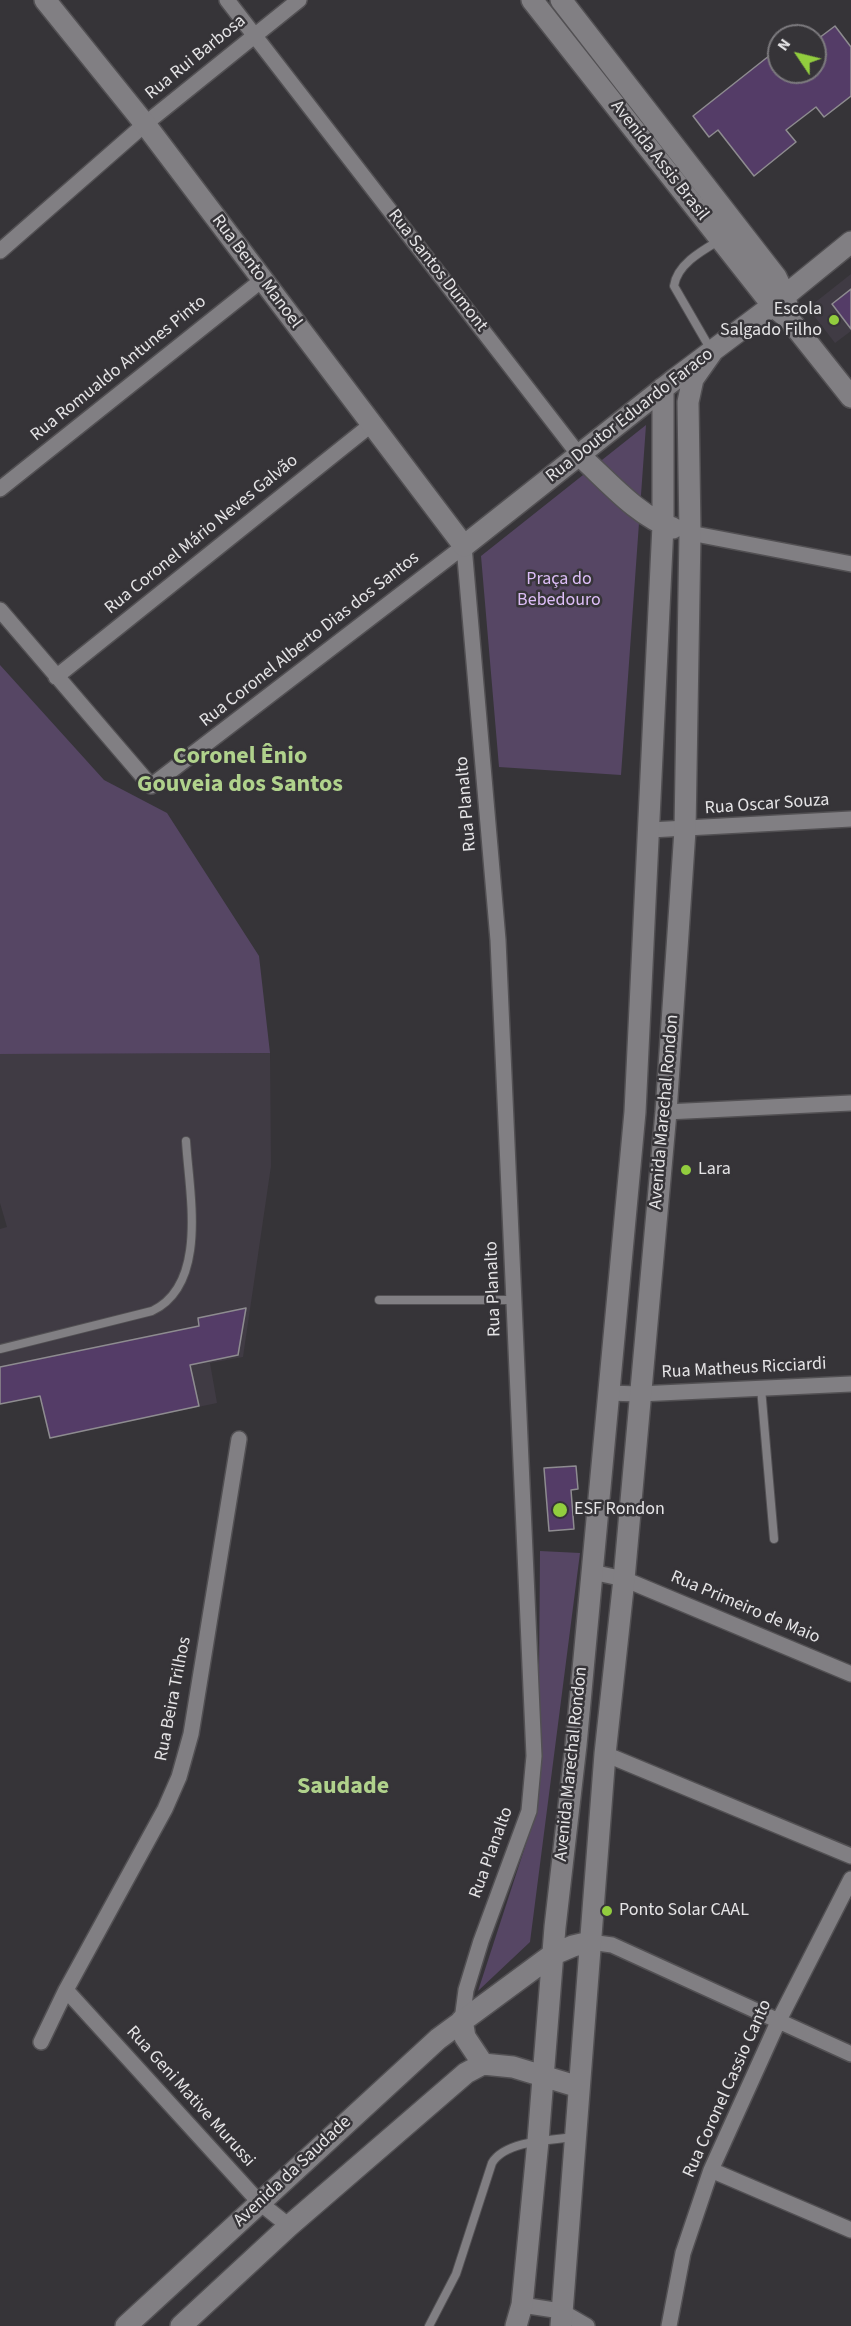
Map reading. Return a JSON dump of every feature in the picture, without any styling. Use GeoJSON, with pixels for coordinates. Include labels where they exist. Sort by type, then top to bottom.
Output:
{"type":"FeatureCollection","features":[{"type":"Feature","properties":{"kind":"main road","name":"Rua Bento Manoel"},"geometry":{"type":"LineString","coordinates":[[45,0],[145,124],[464,546]]}},
{"type":"Feature","properties":{"kind":"main road","name":"Avenida Assis Brasil"},"geometry":{"type":"LineString","coordinates":[[532,0],[699,195],[776,277],[779,301]]}},
{"type":"Feature","properties":{"kind":"main road","name":"Avenida Assis Brasil"},"geometry":{"type":"LineString","coordinates":[[563,3],[699,195],[721,239],[779,301],[789,320],[851,397]]}},
{"type":"Feature","properties":{"kind":"main road"},"geometry":{"type":"LineString","coordinates":[[547,19],[563,3]]}},
{"type":"Feature","properties":{"kind":"main road","name":"Rua Doutor Eduardo Faraco"},"geometry":{"type":"LineString","coordinates":[[464,546],[663,388],[779,301],[851,242]]}},
{"type":"Feature","properties":{"kind":"main road","name":"Avenida Marechal Rondon"},"geometry":{"type":"LineString","coordinates":[[561,2318],[605,1754],[624,1579],[666,1112],[685,830],[690,533],[688,402],[693,379],[712,352]]}},
{"type":"Feature","properties":{"kind":"main road","name":"Avenida Marechal Rondon"},"geometry":{"type":"LineString","coordinates":[[516,2326],[522,2305],[538,2141],[552,1955],[576,1745],[635,1112],[663,525],[663,388]]}},
{"type":"Feature","properties":{"kind":"main road","name":"Rua Santos Dumont"},"geometry":{"type":"LineString","coordinates":[[579,455],[642,512],[663,525]]}},
{"type":"Feature","properties":{"kind":"main road"},"geometry":{"type":"LineString","coordinates":[[663,525],[690,533]]}},
{"type":"Feature","properties":{"kind":"main road"},"geometry":{"type":"LineString","coordinates":[[579,2087],[513,2067],[483,2064],[465,2037],[462,2020],[552,1955],[590,1942]]}},
{"type":"Feature","properties":{"kind":"main road","name":"Avenida da Saudade"},"geometry":{"type":"LineString","coordinates":[[126,2326],[462,2020]]}},
{"type":"Feature","properties":{"kind":"main road","name":"Avenida da Saudade"},"geometry":{"type":"LineString","coordinates":[[181,2326],[289,2226],[466,2073],[483,2064]]}},
{"type":"Feature","properties":{"kind":"street","name":"Rua Santos Dumont"},"geometry":{"type":"LineString","coordinates":[[228,0],[579,455]]}},
{"type":"Feature","properties":{"kind":"street","name":"Rua Rui Barbosa"},"geometry":{"type":"LineString","coordinates":[[0,251],[145,124],[299,0]]}},
{"type":"Feature","properties":{"kind":"street","name":"Rua Romualdo Antunes Pinto"},"geometry":{"type":"LineString","coordinates":[[0,489],[262,280]]}},
{"type":"Feature","properties":{"kind":"street","name":"Rua Coronel Mário Neves Galvão"},"geometry":{"type":"LineString","coordinates":[[56,677],[372,424]]}},
{"type":"Feature","properties":{"kind":"street"},"geometry":{"type":"LineString","coordinates":[[690,533],[851,564]]}},
{"type":"Feature","properties":{"kind":"street","name":"Rua Coronel Alberto Dias dos Santos"},"geometry":{"type":"LineString","coordinates":[[56,677],[152,786],[464,546]]}},
{"type":"Feature","properties":{"kind":"street","name":"Rua Planalto"},"geometry":{"type":"LineString","coordinates":[[462,2020],[466,1990],[481,1941],[529,1811],[534,1756],[498,940],[464,546]]}},
{"type":"Feature","properties":{"kind":"street"},"geometry":{"type":"LineString","coordinates":[[0,610],[56,677]]}},
{"type":"Feature","properties":{"kind":"street","name":"Rua Oscar Souza"},"geometry":{"type":"LineString","coordinates":[[685,830],[851,819]]}},
{"type":"Feature","properties":{"kind":"street"},"geometry":{"type":"LineString","coordinates":[[650,830],[685,830]]}},
{"type":"Feature","properties":{"kind":"street"},"geometry":{"type":"LineString","coordinates":[[666,1112],[851,1103]]}},
{"type":"Feature","properties":{"kind":"street","name":"Rua Matheus Ricciardi"},"geometry":{"type":"LineString","coordinates":[[639,1394],[851,1384]]}},
{"type":"Feature","properties":{"kind":"street"},"geometry":{"type":"LineString","coordinates":[[608,1393],[639,1394]]}},
{"type":"Feature","properties":{"kind":"street","name":"Rua Beira Trilhos"},"geometry":{"type":"LineString","coordinates":[[41,2042],[66,1989],[165,1809],[179,1777],[191,1734],[239,1439]]}},
{"type":"Feature","properties":{"kind":"street"},"geometry":{"type":"LineString","coordinates":[[591,1572],[624,1579]]}},
{"type":"Feature","properties":{"kind":"street","name":"Rua Primeiro de Maio"},"geometry":{"type":"LineString","coordinates":[[624,1579],[851,1674]]}},
{"type":"Feature","properties":{"kind":"street"},"geometry":{"type":"LineString","coordinates":[[605,1754],[851,1856]]}},
{"type":"Feature","properties":{"kind":"street","name":"Rua Coronel Cassio Canto"},"geometry":{"type":"LineString","coordinates":[[669,2326],[683,2253],[711,2170],[778,2022],[851,1879]]}},
{"type":"Feature","properties":{"kind":"street"},"geometry":{"type":"LineString","coordinates":[[590,1942],[612,1945],[851,2054]]}},
{"type":"Feature","properties":{"kind":"street","name":"Rua Geni Mative Murussi"},"geometry":{"type":"LineString","coordinates":[[66,1989],[260,2203],[289,2226]]}},
{"type":"Feature","properties":{"kind":"street"},"geometry":{"type":"LineString","coordinates":[[711,2170],[851,2230]]}},
{"type":"Feature","properties":{"kind":"street"},"geometry":{"type":"LineString","coordinates":[[522,2305],[587,2326]]}},
{"type":"Feature","properties":{"kind":"lane"},"geometry":{"type":"LineString","coordinates":[[712,352],[674,285],[675,278],[686,264],[721,239]]}},
{"type":"Feature","properties":{"kind":"lane"},"geometry":{"type":"LineString","coordinates":[[0,1349],[152,1311],[166,1304],[178,1287],[193,1242],[186,1141]]}},
{"type":"Feature","properties":{"kind":"lane"},"geometry":{"type":"LineString","coordinates":[[380,1300],[513,1300]]}},
{"type":"Feature","properties":{"kind":"lane"},"geometry":{"type":"LineString","coordinates":[[761,1388],[774,1539]]}},
{"type":"Feature","properties":{"kind":"lane"},"geometry":{"type":"LineString","coordinates":[[429,2326],[456,2274],[492,2163],[503,2151],[538,2141],[575,2137]]}},
{"type":"Feature","properties":{"kind":"shaded area","name":"Escola Salgado Filho"},"geometry":{"type":"Polygon","coordinates":[[[851,274],[851,331],[835,343],[808,308],[851,274]]]}},
{"type":"Feature","properties":{"kind":"shaded area"},"geometry":{"type":"Polygon","coordinates":[[[270,1053],[271,1166],[243,1357],[210,1363],[217,1403],[50,1438],[40,1396],[0,1404],[0,1229],[7,1227],[0,1203],[0,1054],[270,1053]]]}},
{"type":"Feature","properties":{"kind":"green space","name":"Praça do Bebedouro"},"geometry":{"type":"Polygon","coordinates":[[[646,425],[621,775],[499,767],[481,556],[646,425]]]}},
{"type":"Feature","properties":{"kind":"green space"},"geometry":{"type":"Polygon","coordinates":[[[0,665],[104,780],[167,813],[259,956],[270,1053],[0,1054],[0,665]]]}},
{"type":"Feature","properties":{"kind":"green space"},"geometry":{"type":"Polygon","coordinates":[[[540,1551],[580,1553],[530,1942],[478,1991],[538,1807],[540,1551]]]}},
{"type":"Feature","properties":{"kind":"building"},"geometry":{"type":"Polygon","coordinates":[[[835,26],[851,47],[851,96],[824,117],[816,107],[786,130],[796,142],[754,176],[718,130],[709,137],[693,116],[767,57],[767,84],[827,84],[827,32],[835,26]]]}},
{"type":"Feature","properties":{"kind":"building"},"geometry":{"type":"Polygon","coordinates":[[[851,289],[851,329],[832,304],[851,289]]]}},
{"type":"Feature","properties":{"kind":"building"},"geometry":{"type":"Polygon","coordinates":[[[246,1308],[238,1355],[190,1365],[199,1406],[50,1438],[40,1396],[0,1404],[0,1367],[199,1326],[198,1318],[246,1308]]]}},
{"type":"Feature","properties":{"kind":"building","name":"ESF Rondon"},"geometry":{"type":"Polygon","coordinates":[[[576,1466],[578,1489],[571,1490],[574,1529],[549,1531],[544,1468],[576,1466]]]}},
{"type":"Feature","properties":{"kind":"place","name":"Escola Salgado Filho"},"geometry":{"type":"Point","coordinates":[834,320]}},
{"type":"Feature","properties":{"kind":"place","name":"Lara"},"geometry":{"type":"Point","coordinates":[686,1170]}},
{"type":"Feature","properties":{"kind":"place","name":"ESF Rondon"},"geometry":{"type":"Point","coordinates":[560,1510]}},
{"type":"Feature","properties":{"kind":"place","name":"Ponto Solar CAAL"},"geometry":{"type":"Point","coordinates":[607,1911]}},
{"type":"Feature","properties":{"kind":"district","name":"Coronel Ênio Gouveia dos Santos"},"geometry":{"type":"Point","coordinates":[240,772]}},
{"type":"Feature","properties":{"kind":"district","name":"Saudade"},"geometry":{"type":"Point","coordinates":[343,1788]}}]}
